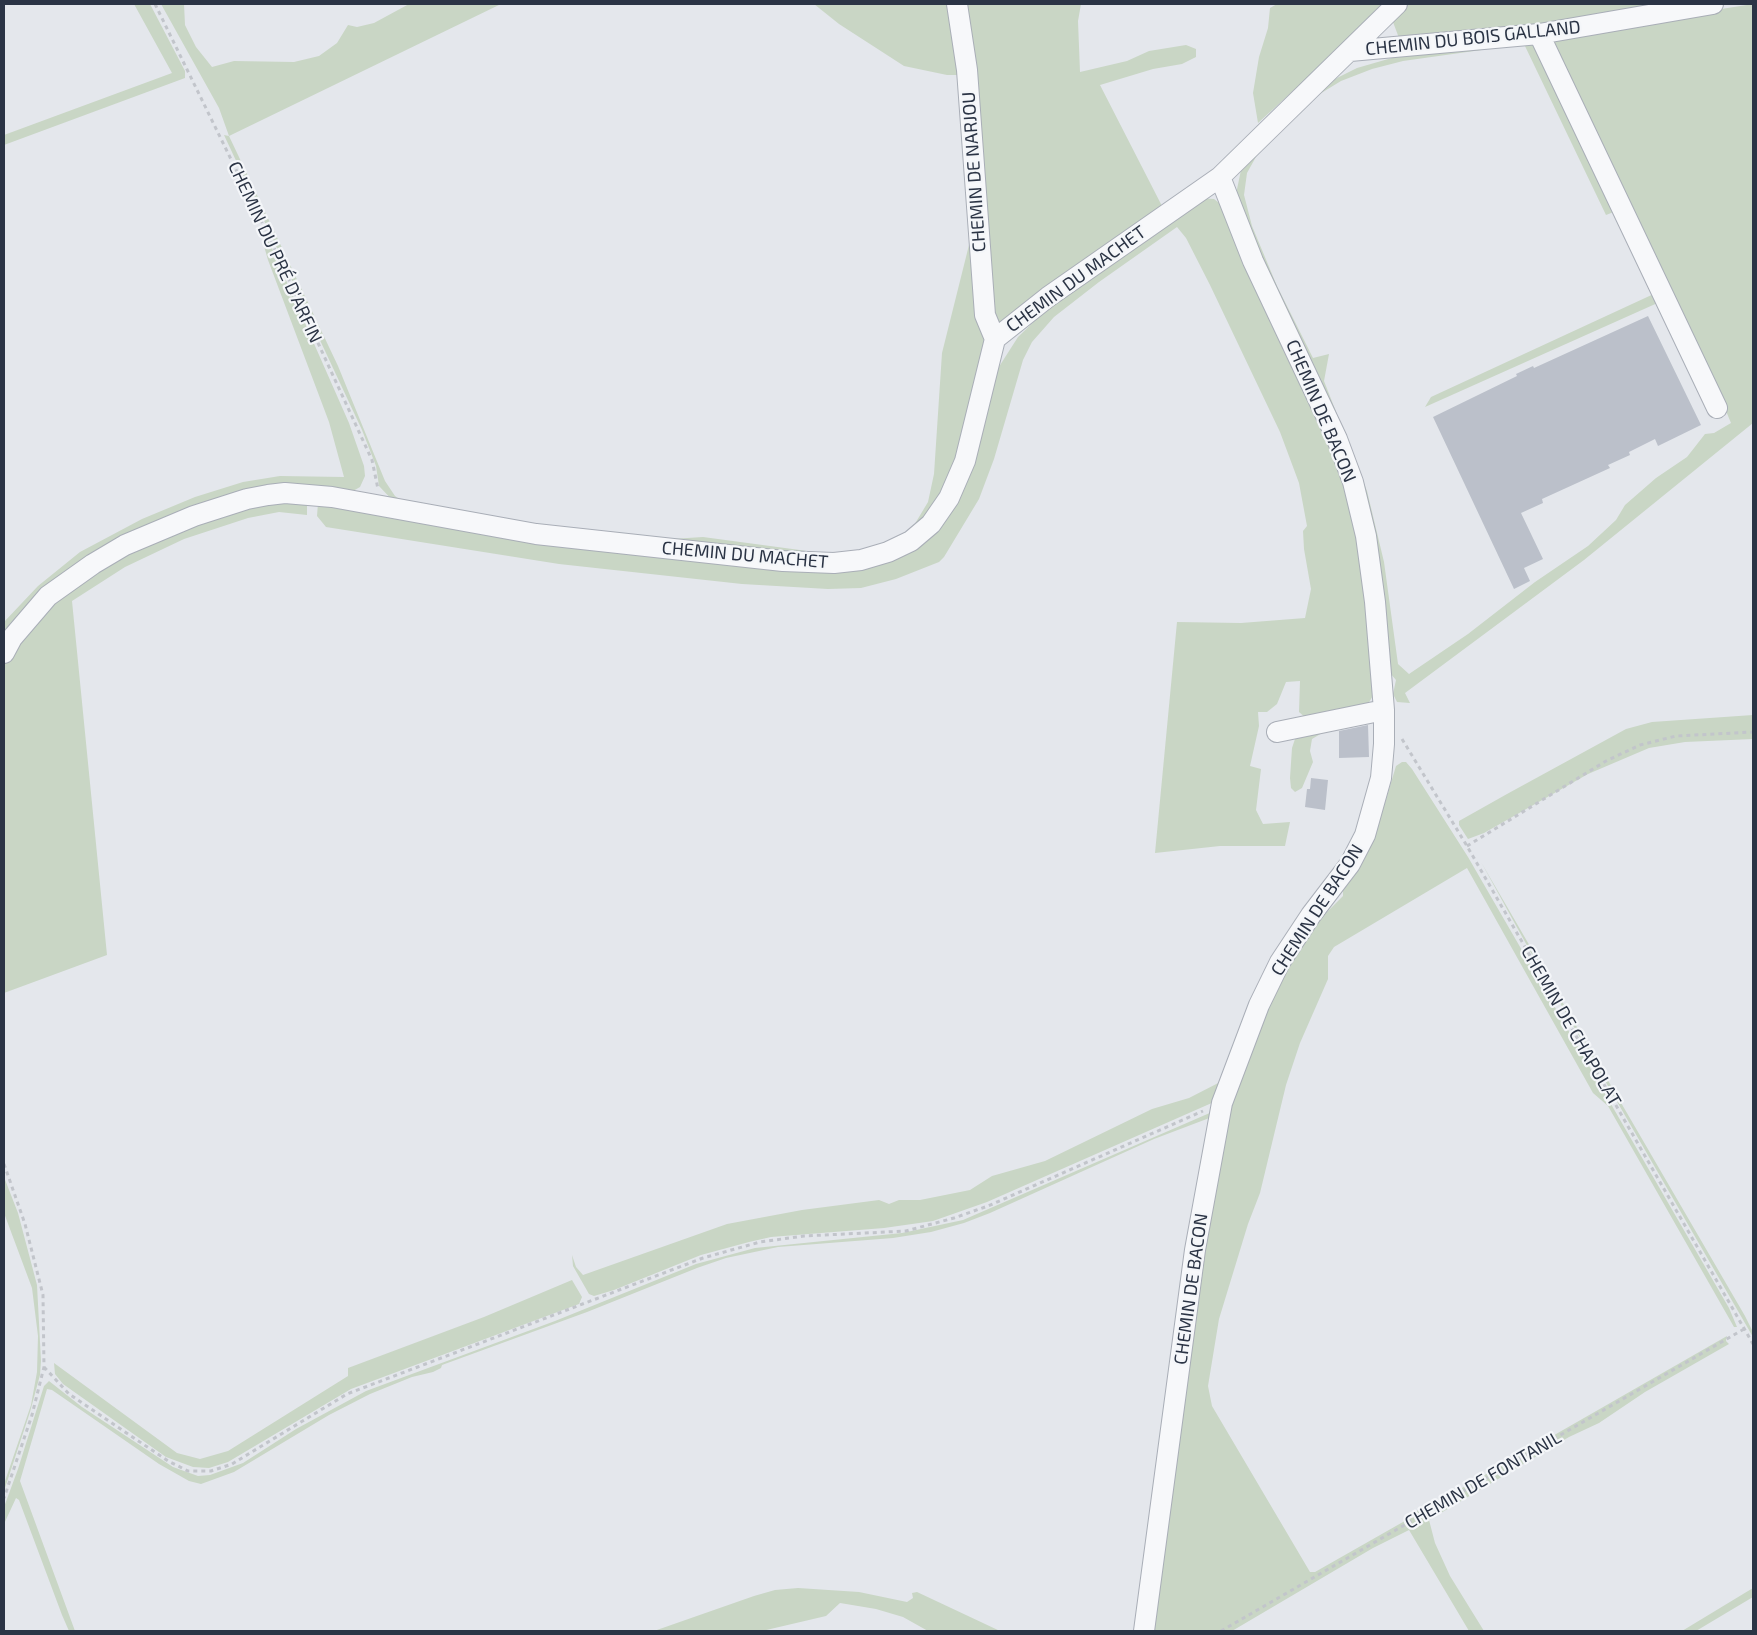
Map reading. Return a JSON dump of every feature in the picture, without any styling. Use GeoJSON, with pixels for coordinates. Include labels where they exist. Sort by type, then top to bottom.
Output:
{"type":"FeatureCollection","features":[{"type":"Feature","properties":{"kind":"street","name":"CHEMIN DE NARJOU"},"geometry":{"type":"LineString","coordinates":[[957,4],[967,70],[985,315],[995,339]]}},
{"type":"Feature","properties":{"kind":"street","name":"CHEMIN DU MACHET"},"geometry":{"type":"LineString","coordinates":[[4,653],[26,621],[48,596],[70,579],[125,545],[186,519],[247,499],[286,493],[332,496],[536,534],[784,561],[834,563],[861,560],[888,552],[911,541],[931,524],[949,498],[965,461],[995,339],[1056,292],[1220,177],[1396,4]]}},
{"type":"Feature","properties":{"kind":"street","name":"CHEMIN DU BOIS GALLAND"},"geometry":{"type":"LineString","coordinates":[[1350,51],[1539,34],[1713,4]]}},
{"type":"Feature","properties":{"kind":"street"},"geometry":{"type":"LineString","coordinates":[[1539,34],[1717,408]]}},
{"type":"Feature","properties":{"kind":"street","name":"CHEMIN DE BACON"},"geometry":{"type":"LineString","coordinates":[[1144,1631],[1195,1250],[1222,1104],[1259,1005],[1280,962],[1311,915],[1350,864],[1365,835],[1381,778],[1384,710],[1375,602],[1366,536],[1353,482],[1337,439],[1253,261],[1220,177]]}},
{"type":"Feature","properties":{"kind":"street"},"geometry":{"type":"LineString","coordinates":[[1277,732],[1384,710]]}},
{"type":"Feature","properties":{"kind":"path","name":"CHEMIN DU PRÉ D'ARFIN"},"geometry":{"type":"LineString","coordinates":[[155,4],[270,239],[372,460],[381,505]]}},
{"type":"Feature","properties":{"kind":"path"},"geometry":{"type":"LineString","coordinates":[[1467,846],[1606,761],[1640,746],[1676,736],[1753,732]]}},
{"type":"Feature","properties":{"kind":"path","name":"CHEMIN DE CHAPOLAT"},"geometry":{"type":"LineString","coordinates":[[1400,736],[1467,846],[1753,1344]]}},
{"type":"Feature","properties":{"kind":"path"},"geometry":{"type":"LineString","coordinates":[[44,1367],[69,1394],[168,1461],[188,1471],[211,1471],[232,1464],[347,1394],[703,1258],[760,1242],[804,1236],[906,1231],[954,1218],[1222,1104]]}},
{"type":"Feature","properties":{"kind":"path"},"geometry":{"type":"LineString","coordinates":[[4,1164],[25,1224],[43,1295],[44,1367],[32,1415],[4,1498]]}},
{"type":"Feature","properties":{"kind":"path","name":"CHEMIN DE FONTANIL"},"geometry":{"type":"LineString","coordinates":[[1221,1631],[1744,1329]]}},
{"type":"Feature","properties":{"kind":"green space"},"geometry":{"type":"Polygon","coordinates":[[[134,4],[150,4],[185,71],[185,78],[4,145],[4,135],[172,73],[134,4]]]}},
{"type":"Feature","properties":{"kind":"green space"},"geometry":{"type":"Polygon","coordinates":[[[161,4],[184,4],[185,25],[196,47],[212,67],[234,61],[294,62],[319,56],[337,43],[348,25],[357,27],[374,23],[409,4],[501,4],[229,136],[219,108],[161,4]]]}},
{"type":"Feature","properties":{"kind":"green space"},"geometry":{"type":"Polygon","coordinates":[[[814,4],[950,4],[960,75],[947,75],[904,66],[839,24],[814,4]]]}},
{"type":"Feature","properties":{"kind":"green space"},"geometry":{"type":"Polygon","coordinates":[[[963,4],[1081,4],[1078,21],[1080,72],[1127,61],[1149,51],[1186,45],[1196,49],[1196,57],[1182,64],[1153,69],[1100,85],[1163,208],[1008,322],[999,322],[994,318],[963,4]]]}},
{"type":"Feature","properties":{"kind":"green space"},"geometry":{"type":"Polygon","coordinates":[[[1277,4],[1388,4],[1258,123],[1253,93],[1259,57],[1268,28],[1270,8],[1277,4]]]}},
{"type":"Feature","properties":{"kind":"green space"},"geometry":{"type":"Polygon","coordinates":[[[1403,4],[1642,4],[1642,8],[1535,26],[1399,38],[1393,22],[1403,4]]]}},
{"type":"Feature","properties":{"kind":"green space"},"geometry":{"type":"Polygon","coordinates":[[[1753,4],[1753,423],[1584,560],[1405,693],[1410,703],[1397,702],[1393,694],[1396,680],[1390,673],[1376,568],[1363,504],[1346,449],[1240,213],[1236,194],[1241,170],[1261,143],[1307,98],[1331,81],[1357,68],[1402,55],[1534,38],[1540,45],[1619,210],[1606,215],[1524,44],[1403,61],[1372,69],[1341,81],[1318,95],[1294,115],[1257,155],[1247,173],[1244,195],[1252,226],[1277,286],[1313,358],[1329,354],[1324,381],[1367,491],[1384,562],[1398,664],[1409,674],[1468,634],[1535,582],[1588,546],[1616,520],[1625,505],[1656,478],[1687,457],[1705,434],[1714,433],[1731,423],[1721,399],[1694,352],[1543,37],[1753,4]]]}},
{"type":"Feature","properties":{"kind":"green space"},"geometry":{"type":"Polygon","coordinates":[[[224,135],[229,136],[338,366],[385,481],[395,496],[404,502],[559,530],[656,540],[703,537],[822,553],[856,553],[891,542],[913,527],[928,502],[934,474],[942,353],[970,241],[974,245],[978,305],[987,344],[986,360],[958,471],[947,495],[921,528],[902,541],[880,551],[833,560],[593,537],[484,522],[395,503],[379,486],[376,466],[362,430],[224,135]]]}},
{"type":"Feature","properties":{"kind":"green space"},"geometry":{"type":"Polygon","coordinates":[[[1199,198],[1214,199],[1223,206],[1343,471],[1360,542],[1374,694],[1365,709],[1308,720],[1299,712],[1300,681],[1286,682],[1277,704],[1267,712],[1258,712],[1259,726],[1250,766],[1261,769],[1256,810],[1263,824],[1290,822],[1285,846],[1220,846],[1155,853],[1177,622],[1241,623],[1305,618],[1311,589],[1304,549],[1303,531],[1307,526],[1299,483],[1280,432],[1210,285],[1186,238],[1177,227],[1099,282],[1054,317],[1032,342],[1023,360],[994,459],[979,499],[944,557],[939,562],[896,579],[861,588],[828,589],[742,584],[559,564],[326,527],[317,516],[318,503],[795,568],[918,544],[995,373],[1018,337],[1050,306],[1199,198]]]}},
{"type":"Feature","properties":{"kind":"green space"},"geometry":{"type":"Polygon","coordinates":[[[267,237],[349,423],[364,466],[365,476],[360,487],[353,491],[282,489],[128,539],[4,644],[4,622],[38,586],[80,552],[142,519],[195,497],[243,482],[280,476],[344,477],[329,422],[268,260],[262,239],[267,237]]]}},
{"type":"Feature","properties":{"kind":"green space"},"geometry":{"type":"Polygon","coordinates":[[[1658,292],[1662,301],[1425,407],[1431,397],[1658,292]]]}},
{"type":"Feature","properties":{"kind":"green space"},"geometry":{"type":"Polygon","coordinates":[[[307,501],[307,515],[279,512],[248,518],[184,539],[125,567],[72,601],[107,955],[4,993],[4,666],[27,627],[47,605],[103,564],[238,506],[307,501]]]}},
{"type":"Feature","properties":{"kind":"green space"},"geometry":{"type":"Polygon","coordinates":[[[1753,715],[1753,739],[1685,742],[1649,748],[1588,774],[1484,833],[1468,839],[1459,825],[1459,821],[1626,729],[1652,722],[1753,715]]]}},
{"type":"Feature","properties":{"kind":"green space"},"geometry":{"type":"Polygon","coordinates":[[[1327,730],[1312,739],[1310,751],[1313,762],[1302,788],[1295,792],[1291,788],[1290,778],[1292,748],[1295,739],[1300,732],[1327,730]]]}},
{"type":"Feature","properties":{"kind":"green space"},"geometry":{"type":"Polygon","coordinates":[[[1406,762],[1412,769],[1468,857],[1729,1308],[1737,1327],[1734,1327],[1608,1106],[1593,1093],[1467,868],[1334,947],[1328,956],[1328,979],[1300,1043],[1286,1085],[1260,1193],[1248,1224],[1219,1319],[1208,1386],[1212,1406],[1310,1572],[1315,1572],[1410,1518],[1418,1510],[1434,1504],[1727,1336],[1726,1341],[1729,1344],[1645,1392],[1599,1423],[1569,1437],[1429,1520],[1435,1543],[1450,1576],[1484,1631],[1469,1631],[1409,1530],[1373,1548],[1232,1631],[1147,1631],[1217,1150],[1267,998],[1320,919],[1343,896],[1343,887],[1370,842],[1381,816],[1396,766],[1406,762]]]}},
{"type":"Feature","properties":{"kind":"green space"},"geometry":{"type":"Polygon","coordinates":[[[1481,862],[1745,1316],[1753,1332],[1753,1337],[1530,951],[1481,862]]]}},
{"type":"Feature","properties":{"kind":"green space"},"geometry":{"type":"Polygon","coordinates":[[[1228,1078],[1214,1102],[987,1202],[933,1221],[884,1228],[771,1237],[701,1255],[614,1290],[594,1296],[589,1294],[573,1266],[572,1255],[576,1267],[583,1275],[727,1224],[802,1210],[879,1200],[889,1204],[899,1200],[920,1200],[970,1190],[992,1176],[1045,1161],[1152,1109],[1189,1098],[1228,1078]]]}},
{"type":"Feature","properties":{"kind":"green space"},"geometry":{"type":"Polygon","coordinates":[[[1212,1112],[1212,1117],[1154,1139],[964,1223],[931,1232],[893,1238],[778,1247],[726,1258],[697,1268],[587,1312],[442,1365],[441,1368],[433,1372],[412,1377],[370,1394],[329,1415],[234,1472],[201,1484],[189,1481],[159,1464],[52,1390],[47,1389],[20,1481],[75,1631],[69,1631],[19,1500],[16,1498],[4,1524],[4,1507],[44,1386],[49,1381],[82,1407],[173,1467],[198,1476],[210,1475],[243,1463],[296,1429],[366,1391],[555,1321],[696,1264],[755,1248],[902,1233],[963,1220],[1212,1112]]]}},
{"type":"Feature","properties":{"kind":"green space"},"geometry":{"type":"Polygon","coordinates":[[[4,1177],[18,1213],[37,1285],[41,1361],[40,1375],[30,1412],[4,1491],[4,1484],[31,1405],[37,1372],[38,1336],[32,1288],[4,1213],[4,1177]]]}},
{"type":"Feature","properties":{"kind":"green space"},"geometry":{"type":"Polygon","coordinates":[[[572,1280],[582,1297],[579,1304],[351,1389],[228,1462],[209,1468],[193,1467],[166,1457],[63,1384],[55,1374],[54,1363],[177,1453],[200,1459],[228,1451],[348,1376],[348,1368],[484,1317],[572,1280]]]}},
{"type":"Feature","properties":{"kind":"green space"},"geometry":{"type":"Polygon","coordinates":[[[798,1588],[859,1592],[907,1602],[913,1598],[912,1593],[917,1592],[1000,1631],[928,1631],[903,1617],[876,1609],[840,1603],[826,1616],[762,1631],[654,1631],[754,1596],[775,1590],[798,1588]]]}},
{"type":"Feature","properties":{"kind":"green space"},"geometry":{"type":"Polygon","coordinates":[[[1753,1588],[1753,1597],[1696,1631],[1682,1631],[1753,1588]]]}},
{"type":"Feature","properties":{"kind":"building"},"geometry":{"type":"Polygon","coordinates":[[[1648,316],[1701,425],[1658,446],[1655,439],[1629,452],[1630,455],[1608,465],[1610,468],[1542,499],[1543,503],[1521,513],[1543,559],[1524,568],[1530,581],[1514,589],[1433,417],[1517,376],[1516,374],[1533,366],[1534,368],[1648,316]]]}},
{"type":"Feature","properties":{"kind":"building"},"geometry":{"type":"Polygon","coordinates":[[[1368,725],[1369,757],[1339,758],[1339,731],[1368,725]]]}},
{"type":"Feature","properties":{"kind":"building"},"geometry":{"type":"Polygon","coordinates":[[[1311,778],[1328,780],[1325,810],[1305,807],[1307,789],[1310,789],[1311,778]]]}}]}
